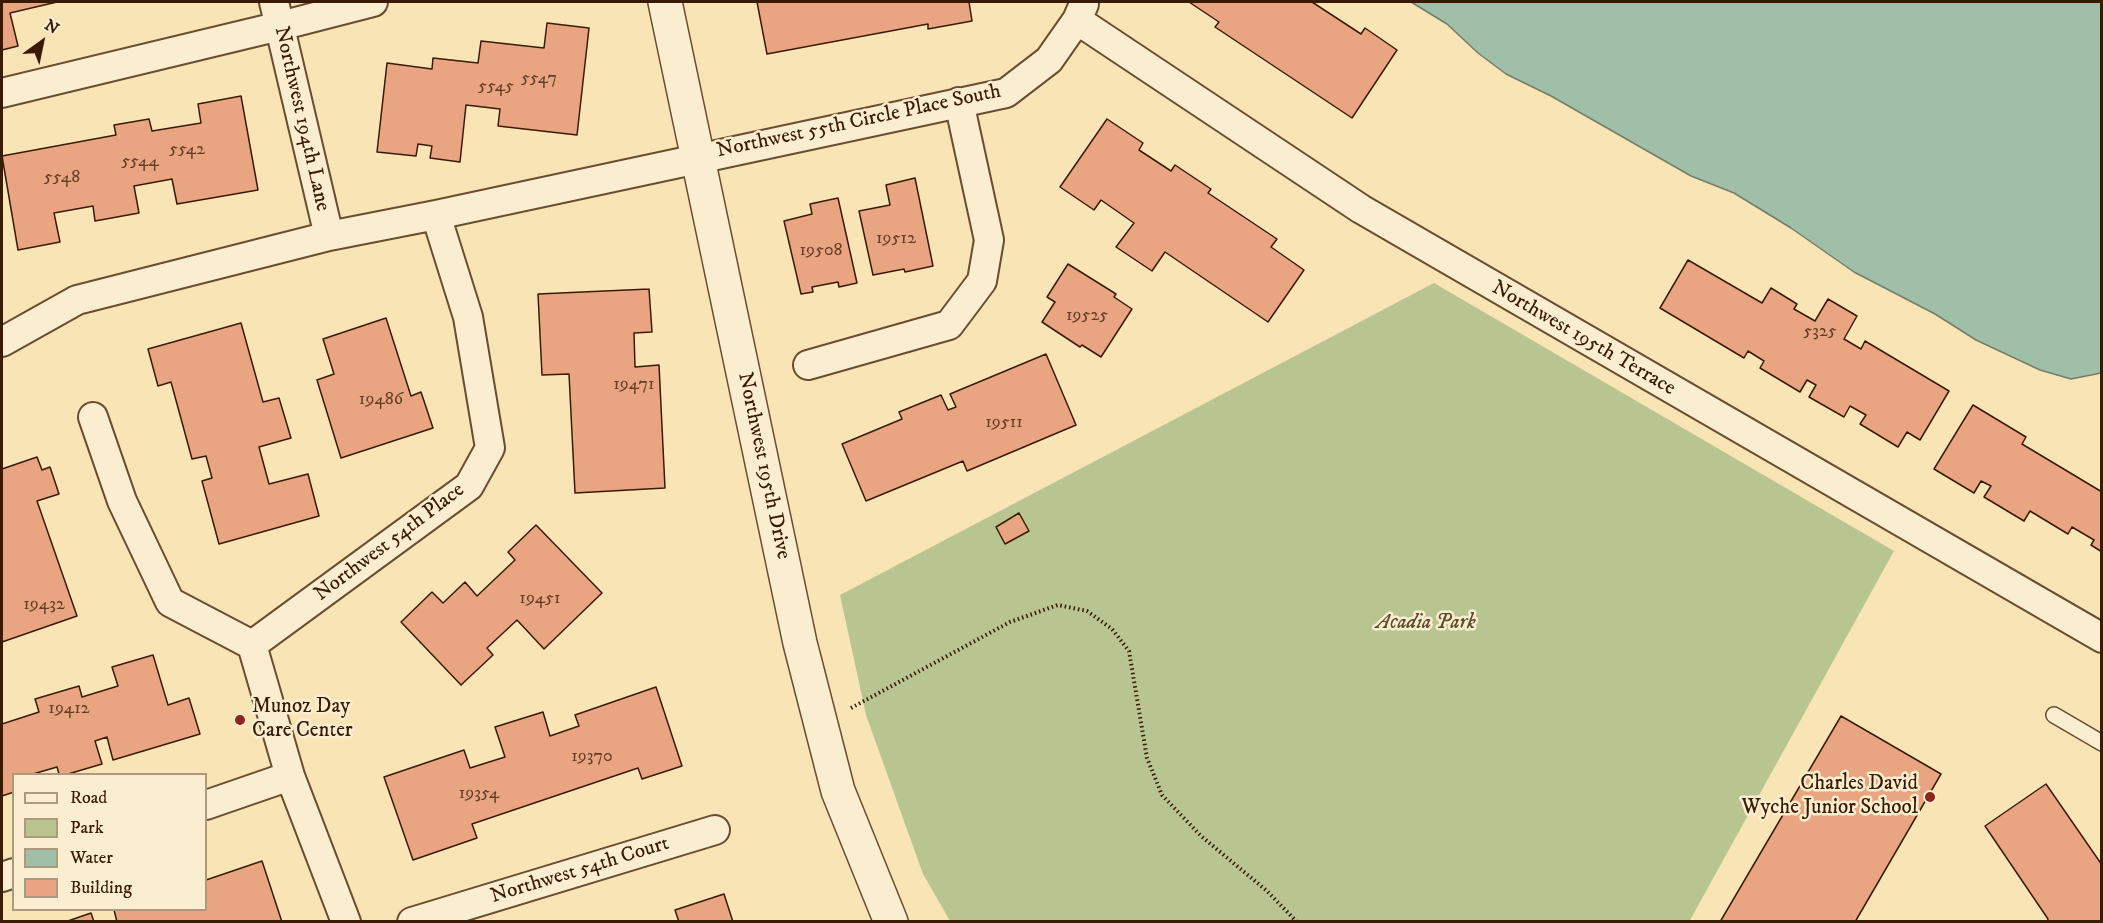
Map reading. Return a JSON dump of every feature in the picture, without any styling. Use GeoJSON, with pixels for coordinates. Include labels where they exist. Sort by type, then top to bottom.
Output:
{"type":"FeatureCollection","features":[{"type":"Feature","properties":{"kind":"street"},"geometry":{"type":"LineString","coordinates":[[2,93],[277,14],[373,2]]}},
{"type":"Feature","properties":{"kind":"street","name":"Northwest 195th Drive"},"geometry":{"type":"LineString","coordinates":[[665,2],[800,643],[838,791],[891,921]]}},
{"type":"Feature","properties":{"kind":"street","name":"Northwest 55th Circle Place South"},"geometry":{"type":"LineString","coordinates":[[2,342],[77,300],[328,236],[1006,93],[1049,60],[1081,10]]}},
{"type":"Feature","properties":{"kind":"street","name":"Northwest 195th Terrace"},"geometry":{"type":"LineString","coordinates":[[1081,10],[1361,210],[2102,638]]}},
{"type":"Feature","properties":{"kind":"street","name":"Northwest 194th Lane"},"geometry":{"type":"LineString","coordinates":[[277,14],[328,236]]}},
{"type":"Feature","properties":{"kind":"street"},"geometry":{"type":"LineString","coordinates":[[808,365],[949,324],[982,281],[989,240],[959,102]]}},
{"type":"Feature","properties":{"kind":"street","name":"Northwest 54th Place"},"geometry":{"type":"LineString","coordinates":[[252,645],[469,486],[490,448],[468,317],[436,215]]}},
{"type":"Feature","properties":{"kind":"street"},"geometry":{"type":"LineString","coordinates":[[93,417],[122,501],[170,602],[252,645],[290,776],[346,921]]}},
{"type":"Feature","properties":{"kind":"street"},"geometry":{"type":"LineString","coordinates":[[207,806],[290,776]]}},
{"type":"Feature","properties":{"kind":"street","name":"Northwest 54th Court"},"geometry":{"type":"LineString","coordinates":[[412,921],[715,830]]}},
{"type":"Feature","properties":{"kind":"lane"},"geometry":{"type":"LineString","coordinates":[[2054,715],[2102,743]]}},
{"type":"Feature","properties":{"kind":"path"},"geometry":{"type":"LineString","coordinates":[[821,724],[1010,622],[1058,605],[1087,611],[1112,629],[1129,651],[1147,758],[1162,795],[1201,836],[1267,891],[1297,921]]}},
{"type":"Feature","properties":{"kind":"green space","name":"Acadia Park"},"geometry":{"type":"Polygon","coordinates":[[[1434,283],[1894,551],[1689,922],[950,921],[923,874],[866,715],[840,595],[1434,283]]]}},
{"type":"Feature","properties":{"kind":"water"},"geometry":{"type":"Polygon","coordinates":[[[1411,2],[2101,2],[2101,373],[2071,379],[2040,370],[1976,340],[1935,314],[1854,272],[1791,228],[1734,193],[1691,176],[1551,96],[1506,74],[1478,53],[1447,24],[1411,2]]]}},
{"type":"Feature","properties":{"kind":"building"},"geometry":{"type":"Polygon","coordinates":[[[2,2],[57,2],[10,13],[18,46],[2,50],[2,2]]]}},
{"type":"Feature","properties":{"kind":"building"},"geometry":{"type":"Polygon","coordinates":[[[757,2],[969,2],[972,21],[928,29],[928,24],[767,54],[757,2]]]}},
{"type":"Feature","properties":{"kind":"building"},"geometry":{"type":"Polygon","coordinates":[[[1189,2],[1312,2],[1361,34],[1365,28],[1397,50],[1352,118],[1215,27],[1219,22],[1189,2]]]}},
{"type":"Feature","properties":{"kind":"building"},"geometry":{"type":"Polygon","coordinates":[[[547,23],[589,28],[577,135],[498,126],[500,109],[466,105],[460,162],[430,158],[432,146],[418,144],[416,156],[377,152],[387,63],[432,69],[433,58],[478,63],[481,41],[544,48],[547,23]]]}},
{"type":"Feature","properties":{"kind":"building"},"geometry":{"type":"Polygon","coordinates":[[[241,96],[258,190],[177,204],[172,179],[134,186],[139,213],[95,221],[93,206],[54,213],[60,242],[18,250],[2,156],[116,135],[114,125],[149,119],[152,131],[201,123],[198,104],[241,96]]]}},
{"type":"Feature","properties":{"kind":"building"},"geometry":{"type":"Polygon","coordinates":[[[1107,119],[1143,143],[1139,150],[1171,171],[1175,165],[1211,189],[1208,193],[1277,239],[1271,247],[1304,270],[1268,322],[1165,252],[1152,271],[1116,247],[1134,223],[1101,200],[1094,210],[1060,187],[1107,119]]]}},
{"type":"Feature","properties":{"kind":"building"},"geometry":{"type":"Polygon","coordinates":[[[915,178],[933,266],[873,275],[859,211],[890,205],[886,185],[915,178]]]}},
{"type":"Feature","properties":{"kind":"building"},"geometry":{"type":"Polygon","coordinates":[[[838,198],[857,283],[839,287],[838,282],[812,287],[813,292],[801,294],[784,221],[812,214],[810,204],[838,198]]]}},
{"type":"Feature","properties":{"kind":"building"},"geometry":{"type":"Polygon","coordinates":[[[1688,260],[1762,303],[1771,288],[1797,304],[1794,309],[1815,321],[1828,299],[1857,316],[1844,339],[1861,349],[1865,341],[1949,391],[1920,440],[1907,432],[1898,447],[1860,424],[1866,415],[1850,406],[1844,417],[1809,397],[1816,385],[1807,380],[1800,392],[1760,368],[1764,361],[1748,351],[1744,358],[1660,308],[1688,260]]]}},
{"type":"Feature","properties":{"kind":"building"},"geometry":{"type":"Polygon","coordinates":[[[1068,264],[1116,294],[1114,297],[1132,309],[1101,357],[1082,345],[1080,347],[1042,322],[1055,302],[1047,297],[1068,264]]]}},
{"type":"Feature","properties":{"kind":"building"},"geometry":{"type":"Polygon","coordinates":[[[649,289],[652,332],[634,333],[635,367],[659,365],[665,488],[575,493],[569,374],[542,375],[538,294],[649,289]]]}},
{"type":"Feature","properties":{"kind":"building"},"geometry":{"type":"Polygon","coordinates":[[[386,318],[411,396],[421,392],[433,428],[341,458],[317,380],[334,374],[323,339],[386,318]]]}},
{"type":"Feature","properties":{"kind":"building"},"geometry":{"type":"Polygon","coordinates":[[[241,323],[263,402],[279,398],[291,438],[259,447],[269,484],[308,474],[319,516],[219,544],[202,481],[212,478],[206,456],[192,459],[171,382],[158,386],[148,349],[241,323]]]}},
{"type":"Feature","properties":{"kind":"building"},"geometry":{"type":"Polygon","coordinates":[[[1046,354],[1076,425],[967,471],[963,461],[866,501],[842,444],[902,419],[899,412],[941,395],[948,410],[956,407],[950,394],[1046,354]]]}},
{"type":"Feature","properties":{"kind":"building"},"geometry":{"type":"Polygon","coordinates":[[[1973,405],[2026,437],[2022,444],[2102,492],[2102,552],[2091,545],[2094,540],[2072,527],[2068,534],[2030,511],[2024,521],[1984,497],[1991,486],[1981,481],[1974,493],[1934,469],[1973,405]]]}},
{"type":"Feature","properties":{"kind":"building"},"geometry":{"type":"Polygon","coordinates":[[[37,457],[42,470],[50,467],[59,494],[37,501],[77,616],[2,642],[2,469],[37,457]]]}},
{"type":"Feature","properties":{"kind":"building"},"geometry":{"type":"Polygon","coordinates":[[[1019,513],[1029,531],[1005,544],[996,527],[1019,513]]]}},
{"type":"Feature","properties":{"kind":"building"},"geometry":{"type":"Polygon","coordinates":[[[536,525],[602,593],[544,649],[517,620],[487,648],[493,655],[461,685],[401,622],[432,592],[443,603],[465,582],[477,596],[515,560],[508,552],[536,525]]]}},
{"type":"Feature","properties":{"kind":"building"},"geometry":{"type":"Polygon","coordinates":[[[153,655],[168,705],[189,698],[200,734],[113,760],[107,737],[95,741],[102,764],[71,773],[59,773],[57,767],[36,773],[12,773],[12,793],[2,796],[2,724],[39,712],[35,699],[79,686],[82,697],[118,686],[112,667],[153,655]]]}},
{"type":"Feature","properties":{"kind":"building"},"geometry":{"type":"Polygon","coordinates":[[[656,687],[682,766],[642,779],[638,768],[472,824],[477,838],[413,860],[384,777],[464,750],[470,768],[505,757],[495,727],[543,712],[550,736],[579,726],[575,715],[656,687]]]}},
{"type":"Feature","properties":{"kind":"building"},"geometry":{"type":"Polygon","coordinates":[[[1841,716],[1941,774],[1855,922],[1720,922],[1841,716]]]}},
{"type":"Feature","properties":{"kind":"building"},"geometry":{"type":"Polygon","coordinates":[[[2046,784],[2102,865],[2102,922],[2047,922],[2048,919],[1985,826],[2046,784]]]}},
{"type":"Feature","properties":{"kind":"building"},"geometry":{"type":"Polygon","coordinates":[[[262,861],[282,922],[117,922],[114,911],[207,911],[207,880],[262,861]]]}},
{"type":"Feature","properties":{"kind":"building"},"geometry":{"type":"Polygon","coordinates":[[[724,894],[733,922],[679,922],[675,910],[724,894]]]}},
{"type":"Feature","properties":{"kind":"building"},"geometry":{"type":"Polygon","coordinates":[[[91,913],[94,922],[65,922],[91,913]]]}},
{"type":"Feature","properties":{"kind":"place","name":"Munoz Day Care Center"},"geometry":{"type":"Point","coordinates":[240,720]}},
{"type":"Feature","properties":{"kind":"place","name":"Charles David Wyche Junior School"},"geometry":{"type":"Point","coordinates":[1930,797]}}]}
